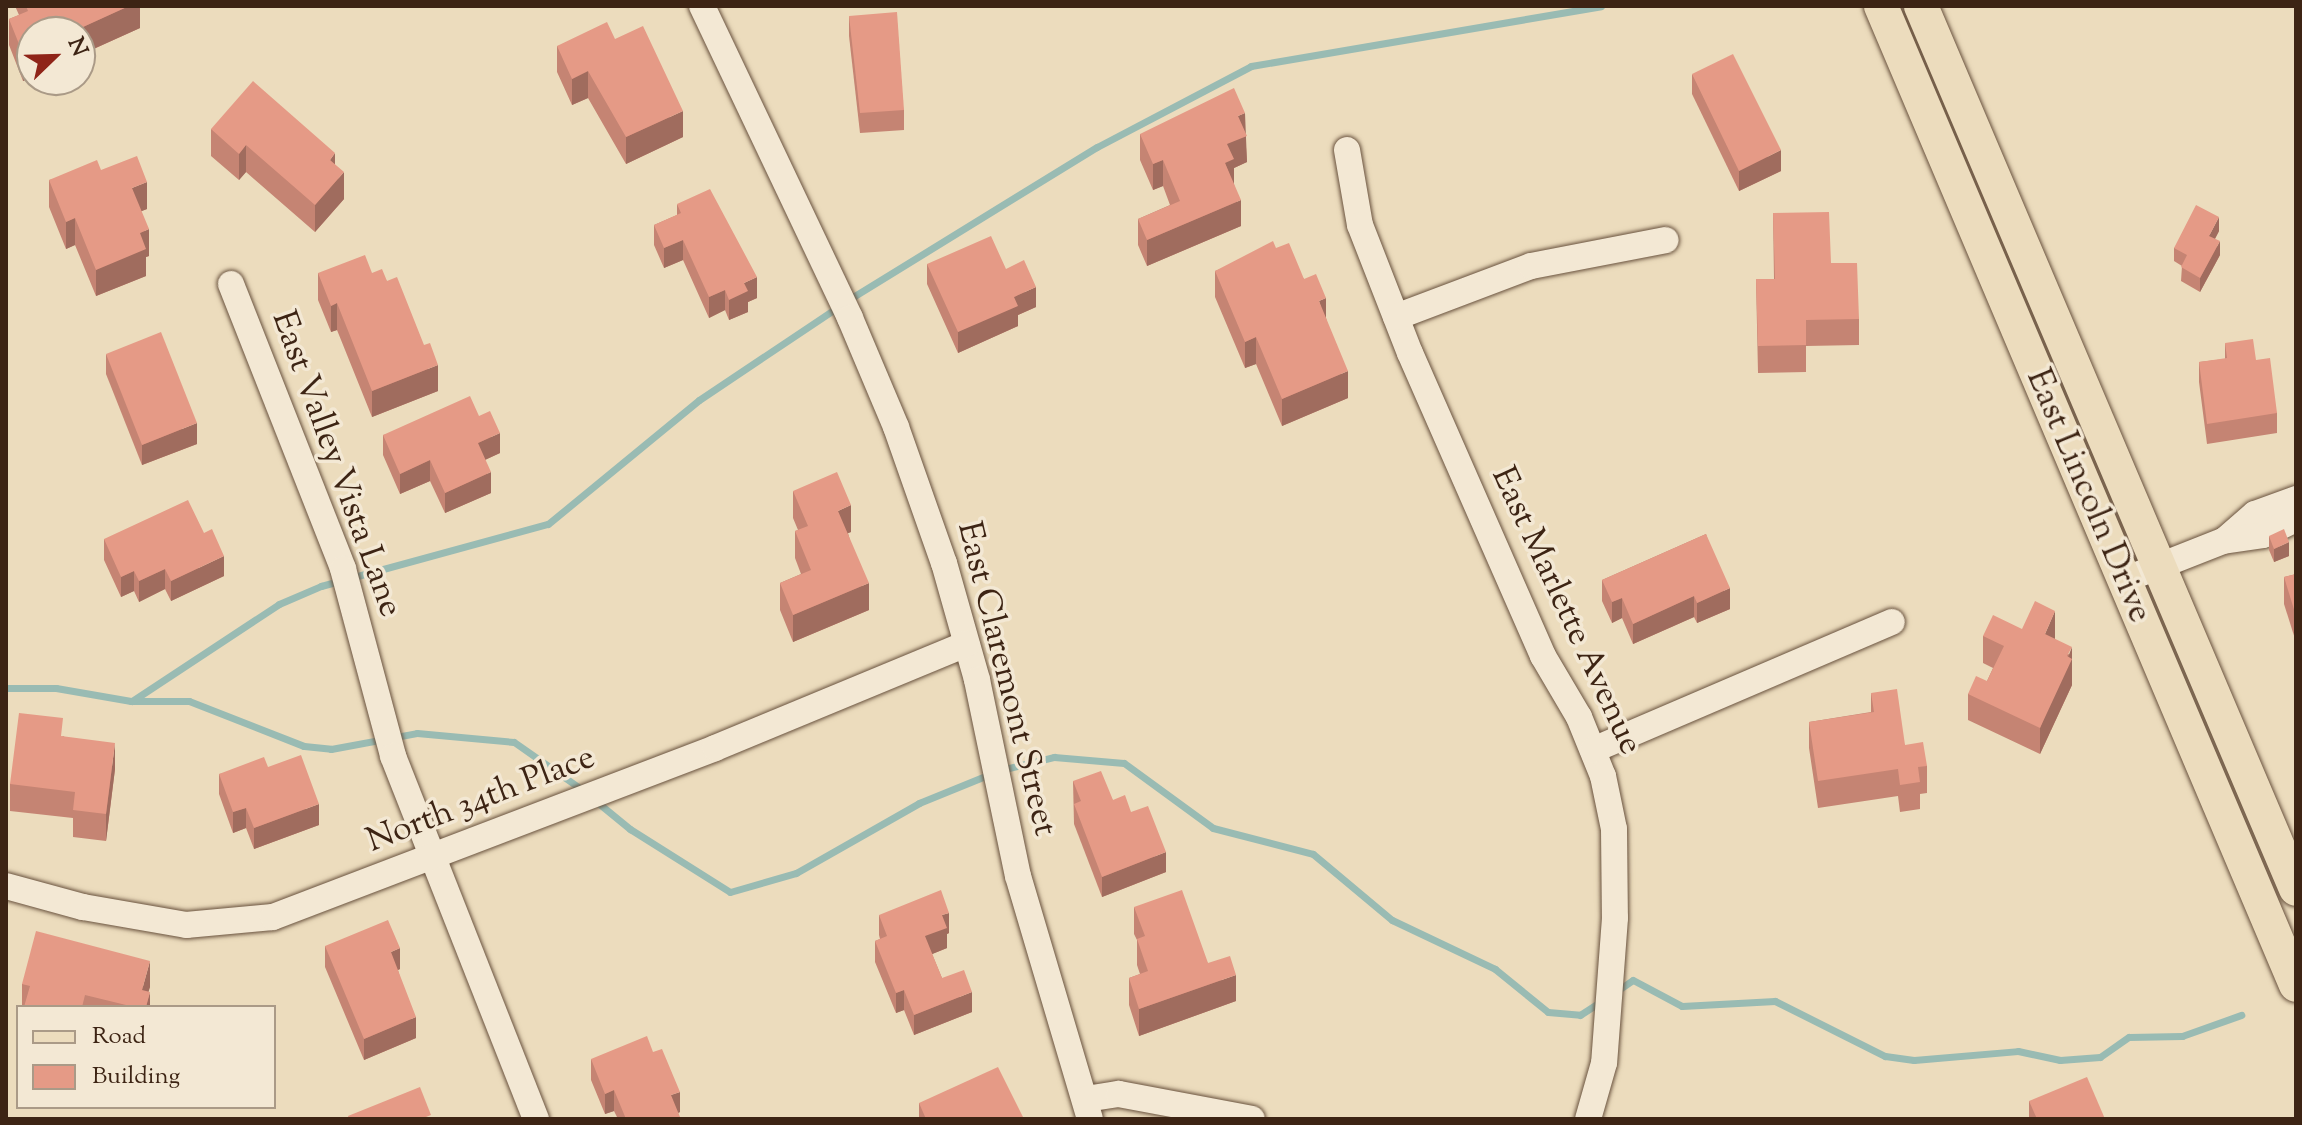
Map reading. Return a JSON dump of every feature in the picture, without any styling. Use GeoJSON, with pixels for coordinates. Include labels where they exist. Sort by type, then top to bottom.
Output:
{"type":"FeatureCollection","features":[{"type":"Feature","properties":{"kind":"main road","name":"East Lincoln Drive"},"geometry":{"type":"LineString","coordinates":[[1881,6],[2296,985]]}},
{"type":"Feature","properties":{"kind":"main road","name":"East Lincoln Drive"},"geometry":{"type":"LineString","coordinates":[[1921,6],[2296,889]]}},
{"type":"Feature","properties":{"kind":"street","name":"East Claremont Street"},"geometry":{"type":"LineString","coordinates":[[702,6],[850,318],[907,457],[966,644],[1018,876],[1088,1109]]}},
{"type":"Feature","properties":{"kind":"street","name":"East Marlette Avenue"},"geometry":{"type":"LineString","coordinates":[[1347,150],[1360,225],[1396,317],[1543,656],[1593,750],[1614,829],[1604,1063],[1588,1119]]}},
{"type":"Feature","properties":{"kind":"street"},"geometry":{"type":"LineString","coordinates":[[1396,317],[1531,266],[1666,240]]}},
{"type":"Feature","properties":{"kind":"street","name":"East Valley Vista Lane"},"geometry":{"type":"LineString","coordinates":[[231,284],[354,601],[393,756],[536,1119]]}},
{"type":"Feature","properties":{"kind":"street"},"geometry":{"type":"LineString","coordinates":[[2223,541],[2255,514],[2296,499]]}},
{"type":"Feature","properties":{"kind":"street"},"geometry":{"type":"LineString","coordinates":[[2124,580],[2223,541],[2263,535],[2296,519]]}},
{"type":"Feature","properties":{"kind":"street"},"geometry":{"type":"LineString","coordinates":[[1593,750],[1892,622]]}},
{"type":"Feature","properties":{"kind":"street","name":"North 34th Place"},"geometry":{"type":"LineString","coordinates":[[6,886],[140,918],[231,924],[320,902],[433,855],[715,748],[966,644]]}},
{"type":"Feature","properties":{"kind":"street"},"geometry":{"type":"LineString","coordinates":[[1088,1109],[1119,1094],[1252,1119]]}},
{"type":"Feature","properties":{"kind":"building"},"geometry":{"type":"Polygon","coordinates":[[[26,6],[129,6],[96,21],[96,16],[16,16],[28,11],[26,6]]]}},
{"type":"Feature","properties":{"kind":"building"},"geometry":{"type":"Polygon","coordinates":[[[897,12],[904,110],[860,113],[849,16],[897,12]]]}},
{"type":"Feature","properties":{"kind":"building"},"geometry":{"type":"Polygon","coordinates":[[[16,16],[16,36],[9,19],[16,16]]]}},
{"type":"Feature","properties":{"kind":"building"},"geometry":{"type":"Polygon","coordinates":[[[607,22],[615,39],[643,26],[683,111],[626,137],[588,71],[572,79],[557,46],[607,22]]]}},
{"type":"Feature","properties":{"kind":"building"},"geometry":{"type":"Polygon","coordinates":[[[1733,54],[1781,150],[1739,171],[1692,74],[1733,54]]]}},
{"type":"Feature","properties":{"kind":"building"},"geometry":{"type":"Polygon","coordinates":[[[253,81],[335,153],[330,160],[344,172],[315,205],[246,145],[239,154],[211,129],[253,81]]]}},
{"type":"Feature","properties":{"kind":"building"},"geometry":{"type":"Polygon","coordinates":[[[1234,88],[1245,113],[1238,116],[1247,136],[1227,144],[1234,159],[1225,163],[1241,200],[1147,240],[1138,219],[1180,201],[1163,160],[1153,164],[1140,134],[1234,88]]]}},
{"type":"Feature","properties":{"kind":"building"},"geometry":{"type":"Polygon","coordinates":[[[137,156],[147,182],[132,188],[149,229],[140,233],[146,249],[96,270],[75,218],[66,222],[49,180],[97,160],[101,170],[137,156]]]}},
{"type":"Feature","properties":{"kind":"building"},"geometry":{"type":"Polygon","coordinates":[[[710,189],[757,277],[744,283],[748,291],[729,300],[725,290],[709,297],[683,240],[664,248],[654,225],[681,213],[677,204],[710,189]]]}},
{"type":"Feature","properties":{"kind":"building"},"geometry":{"type":"Polygon","coordinates":[[[2196,205],[2219,217],[2209,236],[2220,241],[2200,278],[2181,267],[2187,255],[2174,248],[2196,205]]]}},
{"type":"Feature","properties":{"kind":"building"},"geometry":{"type":"Polygon","coordinates":[[[1829,212],[1831,263],[1857,263],[1859,319],[1806,320],[1806,345],[1758,346],[1756,279],[1775,279],[1773,213],[1829,212]]]}},
{"type":"Feature","properties":{"kind":"building"},"geometry":{"type":"Polygon","coordinates":[[[991,236],[1006,269],[1024,260],[1036,287],[1014,297],[1018,306],[958,332],[927,264],[991,236]]]}},
{"type":"Feature","properties":{"kind":"building"},"geometry":{"type":"Polygon","coordinates":[[[1273,241],[1276,248],[1289,243],[1304,279],[1316,274],[1326,298],[1319,301],[1348,371],[1282,399],[1256,337],[1245,342],[1215,271],[1273,241]]]}},
{"type":"Feature","properties":{"kind":"building"},"geometry":{"type":"Polygon","coordinates":[[[365,255],[372,273],[382,269],[387,281],[397,277],[424,345],[430,343],[438,365],[372,391],[337,303],[331,306],[318,273],[365,255]]]}},
{"type":"Feature","properties":{"kind":"building"},"geometry":{"type":"Polygon","coordinates":[[[161,332],[197,423],[142,445],[106,354],[161,332]]]}},
{"type":"Feature","properties":{"kind":"building"},"geometry":{"type":"Polygon","coordinates":[[[2253,339],[2256,360],[2270,358],[2277,413],[2207,424],[2199,362],[2227,358],[2225,343],[2253,339]]]}},
{"type":"Feature","properties":{"kind":"building"},"geometry":{"type":"Polygon","coordinates":[[[470,396],[479,416],[490,411],[500,433],[478,443],[491,472],[445,493],[430,460],[400,474],[383,435],[470,396]]]}},
{"type":"Feature","properties":{"kind":"building"},"geometry":{"type":"Polygon","coordinates":[[[837,472],[851,505],[838,511],[869,583],[793,615],[780,583],[811,570],[795,531],[808,526],[793,491],[837,472]]]}},
{"type":"Feature","properties":{"kind":"building"},"geometry":{"type":"Polygon","coordinates":[[[188,500],[204,533],[212,529],[224,556],[171,581],[165,569],[139,581],[134,571],[121,577],[104,539],[188,500]]]}},
{"type":"Feature","properties":{"kind":"building"},"geometry":{"type":"Polygon","coordinates":[[[2284,529],[2289,542],[2274,549],[2269,536],[2284,529]]]}},
{"type":"Feature","properties":{"kind":"building"},"geometry":{"type":"Polygon","coordinates":[[[1706,534],[1730,588],[1697,603],[1694,596],[1633,624],[1622,598],[1612,602],[1602,580],[1706,534]]]}},
{"type":"Feature","properties":{"kind":"building"},"geometry":{"type":"Polygon","coordinates":[[[2296,574],[2296,616],[2284,577],[2296,574]]]}},
{"type":"Feature","properties":{"kind":"building"},"geometry":{"type":"Polygon","coordinates":[[[2035,601],[2055,611],[2045,634],[2072,647],[2067,656],[2072,659],[2040,728],[1968,694],[1976,676],[1987,681],[2004,646],[1983,636],[1993,615],[2022,629],[2035,601]]]}},
{"type":"Feature","properties":{"kind":"building"},"geometry":{"type":"Polygon","coordinates":[[[1897,689],[1905,745],[1923,742],[1927,766],[1918,767],[1920,782],[1900,785],[1898,769],[1818,781],[1809,722],[1874,712],[1871,693],[1897,689]]]}},
{"type":"Feature","properties":{"kind":"building"},"geometry":{"type":"Polygon","coordinates":[[[19,713],[63,718],[61,736],[115,743],[106,814],[73,810],[75,792],[10,784],[19,713]]]}},
{"type":"Feature","properties":{"kind":"building"},"geometry":{"type":"Polygon","coordinates":[[[301,755],[319,804],[254,828],[246,808],[233,812],[219,774],[264,757],[268,767],[301,755]]]}},
{"type":"Feature","properties":{"kind":"building"},"geometry":{"type":"Polygon","coordinates":[[[1101,771],[1113,800],[1125,795],[1131,812],[1148,806],[1166,852],[1102,877],[1074,804],[1081,801],[1073,781],[1101,771]]]}},
{"type":"Feature","properties":{"kind":"building"},"geometry":{"type":"Polygon","coordinates":[[[941,890],[949,913],[942,915],[947,928],[925,936],[942,978],[964,970],[972,992],[914,1015],[904,990],[896,993],[875,941],[887,936],[879,915],[941,890]]]}},
{"type":"Feature","properties":{"kind":"building"},"geometry":{"type":"Polygon","coordinates":[[[1182,890],[1208,963],[1230,956],[1236,975],[1139,1009],[1129,978],[1148,971],[1137,939],[1145,936],[1134,907],[1182,890]]]}},
{"type":"Feature","properties":{"kind":"building"},"geometry":{"type":"Polygon","coordinates":[[[388,920],[400,948],[391,952],[416,1017],[364,1039],[325,946],[388,920]]]}},
{"type":"Feature","properties":{"kind":"building"},"geometry":{"type":"Polygon","coordinates":[[[36,931],[150,961],[142,990],[150,992],[147,1005],[126,1005],[85,995],[82,1005],[25,1005],[30,986],[22,984],[36,931]]]}},
{"type":"Feature","properties":{"kind":"building"},"geometry":{"type":"Polygon","coordinates":[[[647,1036],[653,1052],[662,1049],[680,1092],[671,1095],[680,1117],[675,1119],[626,1119],[614,1090],[605,1094],[591,1059],[647,1036]]]}},
{"type":"Feature","properties":{"kind":"building"},"geometry":{"type":"Polygon","coordinates":[[[998,1067],[1024,1119],[926,1119],[919,1103],[998,1067]]]}},
{"type":"Feature","properties":{"kind":"building"},"geometry":{"type":"Polygon","coordinates":[[[2087,1077],[2105,1119],[2037,1119],[2029,1101],[2087,1077]]]}},
{"type":"Feature","properties":{"kind":"building"},"geometry":{"type":"Polygon","coordinates":[[[420,1087],[431,1115],[421,1119],[349,1119],[348,1116],[420,1087]]]}},
{"type":"Feature","properties":{"kind":"waterway"},"geometry":{"type":"LineString","coordinates":[[848,300],[1097,147],[1251,66],[1601,6]]}},
{"type":"Feature","properties":{"kind":"waterway"},"geometry":{"type":"LineString","coordinates":[[132,701],[279,604],[321,586],[548,524],[699,400],[838,307]]}},
{"type":"Feature","properties":{"kind":"waterway"},"geometry":{"type":"LineString","coordinates":[[6,688],[56,688],[131,701],[189,701],[304,746],[331,749],[417,733],[514,742],[584,791]]}},
{"type":"Feature","properties":{"kind":"waterway"},"geometry":{"type":"LineString","coordinates":[[1001,770],[1054,757],[1124,763],[1213,828],[1313,854],[1392,920],[1495,969],[1548,1012],[1580,1015],[1603,1000]]}},
{"type":"Feature","properties":{"kind":"waterway"},"geometry":{"type":"LineString","coordinates":[[597,802],[630,829],[730,892],[796,873],[919,803],[990,774]]}},
{"type":"Feature","properties":{"kind":"waterway"},"geometry":{"type":"LineString","coordinates":[[1617,991],[1633,980],[1682,1006],[1775,1001],[1885,1056],[1914,1060],[2018,1051],[2060,1060],[2100,1057],[2129,1037],[2182,1036],[2241,1015]]}}]}
